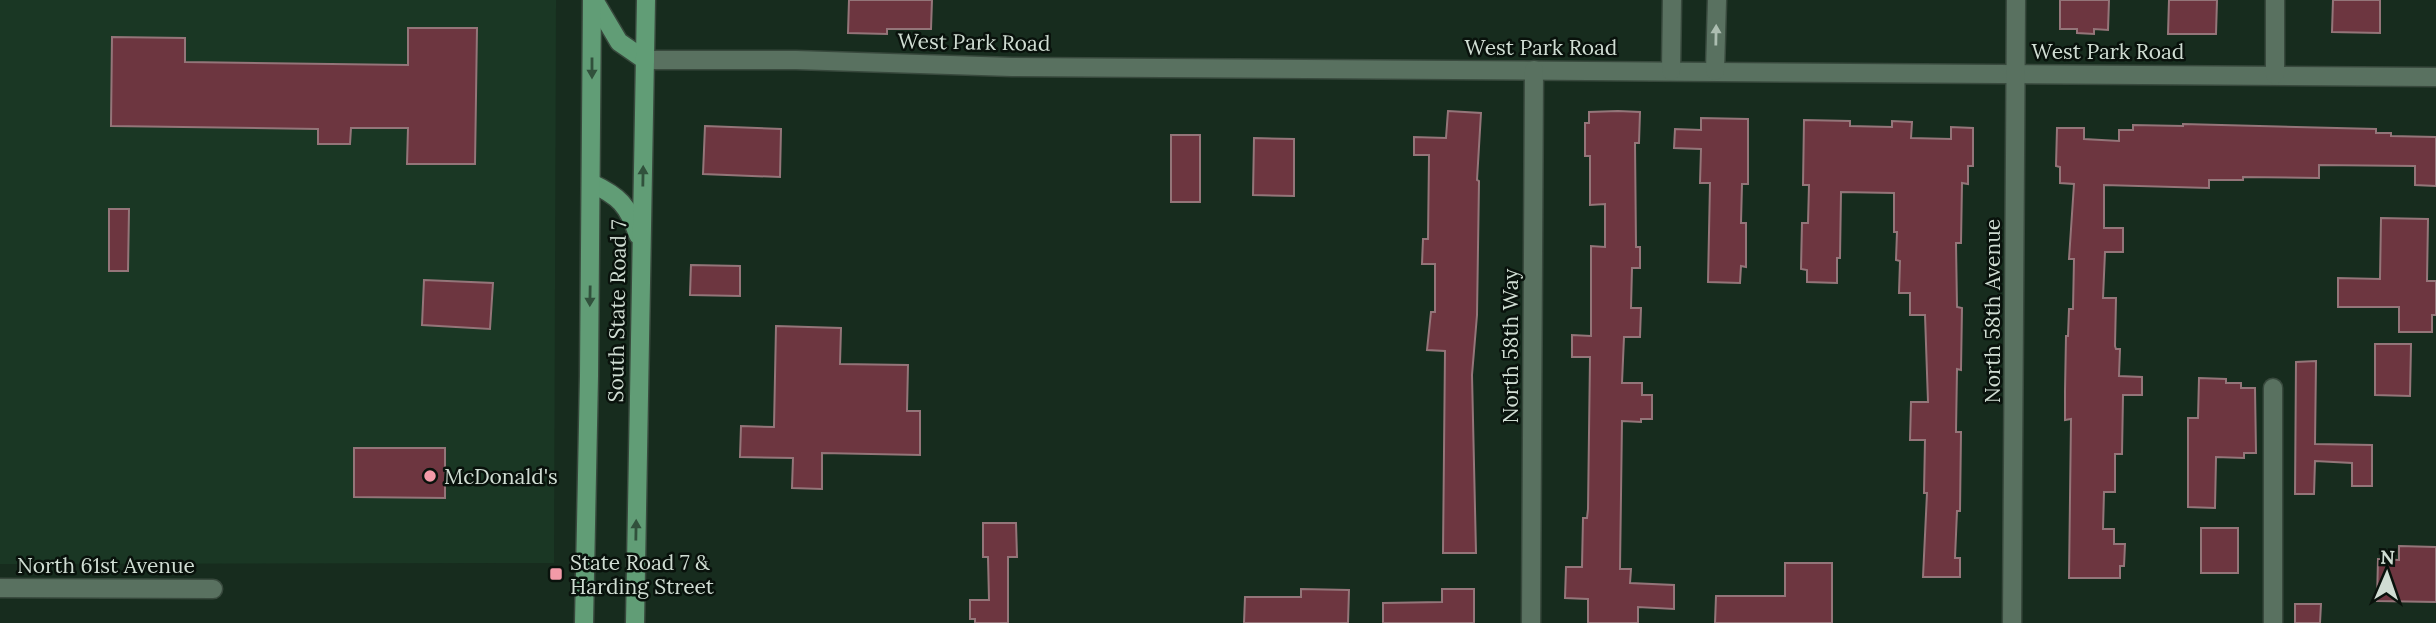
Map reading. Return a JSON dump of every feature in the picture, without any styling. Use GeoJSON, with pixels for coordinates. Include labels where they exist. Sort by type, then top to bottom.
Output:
{"type":"FeatureCollection","features":[{"type":"Feature","properties":{"kind":"main road"},"geometry":{"type":"LineString","coordinates":[[593,0],[619,42],[645,60]]}},
{"type":"Feature","properties":{"kind":"main road","name":"South State Road 7"},"geometry":{"type":"LineString","coordinates":[[584,623],[593,0]]}},
{"type":"Feature","properties":{"kind":"main road","name":"South State Road 7"},"geometry":{"type":"LineString","coordinates":[[635,623],[646,0]]}},
{"type":"Feature","properties":{"kind":"main road"},"geometry":{"type":"LineString","coordinates":[[591,183],[612,193],[623,204],[631,215],[642,244]]}},
{"type":"Feature","properties":{"kind":"street"},"geometry":{"type":"LineString","coordinates":[[1671,71],[1672,0]]}},
{"type":"Feature","properties":{"kind":"street"},"geometry":{"type":"LineString","coordinates":[[1715,71],[1717,0]]}},
{"type":"Feature","properties":{"kind":"street","name":"North 58th Avenue"},"geometry":{"type":"LineString","coordinates":[[2012,623],[2015,0]]}},
{"type":"Feature","properties":{"kind":"street"},"geometry":{"type":"LineString","coordinates":[[2275,0],[2275,75]]}},
{"type":"Feature","properties":{"kind":"street","name":"West Park Road"},"geometry":{"type":"LineString","coordinates":[[645,60],[1026,67],[2436,77]]}},
{"type":"Feature","properties":{"kind":"street","name":"North 58th Way"},"geometry":{"type":"LineString","coordinates":[[1531,623],[1534,69]]}},
{"type":"Feature","properties":{"kind":"street"},"geometry":{"type":"LineString","coordinates":[[2273,388],[2273,623]]}},
{"type":"Feature","properties":{"kind":"street","name":"North 61st Avenue"},"geometry":{"type":"LineString","coordinates":[[0,587],[213,589]]}},
{"type":"Feature","properties":{"kind":"shaded area"},"geometry":{"type":"Polygon","coordinates":[[[0,0],[556,0],[554,563],[0,564],[0,0]]]}},
{"type":"Feature","properties":{"kind":"building"},"geometry":{"type":"Polygon","coordinates":[[[849,0],[932,0],[931,29],[887,29],[887,34],[848,33],[849,0]]]}},
{"type":"Feature","properties":{"kind":"building"},"geometry":{"type":"Polygon","coordinates":[[[2060,0],[2109,0],[2108,30],[2094,29],[2094,34],[2077,33],[2077,29],[2060,29],[2060,0]]]}},
{"type":"Feature","properties":{"kind":"building"},"geometry":{"type":"Polygon","coordinates":[[[2169,0],[2217,0],[2216,34],[2168,34],[2169,0]]]}},
{"type":"Feature","properties":{"kind":"building"},"geometry":{"type":"Polygon","coordinates":[[[2333,0],[2380,0],[2380,33],[2332,32],[2333,0]]]}},
{"type":"Feature","properties":{"kind":"building"},"geometry":{"type":"Polygon","coordinates":[[[408,28],[477,28],[475,164],[407,164],[408,128],[351,128],[350,144],[318,144],[318,129],[111,126],[112,37],[185,38],[185,62],[408,65],[408,28]]]}},
{"type":"Feature","properties":{"kind":"building"},"geometry":{"type":"Polygon","coordinates":[[[1448,111],[1481,113],[1477,180],[1477,315],[1472,375],[1476,553],[1443,553],[1445,351],[1427,350],[1431,312],[1435,312],[1435,264],[1422,264],[1423,239],[1428,239],[1429,155],[1414,155],[1414,137],[1446,138],[1448,111]]]}},
{"type":"Feature","properties":{"kind":"building"},"geometry":{"type":"Polygon","coordinates":[[[1589,112],[1640,112],[1639,143],[1635,143],[1636,247],[1640,247],[1640,268],[1632,268],[1631,308],[1641,308],[1640,337],[1624,337],[1622,383],[1642,383],[1642,395],[1652,395],[1652,419],[1641,419],[1641,422],[1622,421],[1620,569],[1631,569],[1630,583],[1674,585],[1674,609],[1638,607],[1638,623],[1588,623],[1588,599],[1565,598],[1566,567],[1582,567],[1583,518],[1587,518],[1588,509],[1590,357],[1572,357],[1572,335],[1591,336],[1591,246],[1605,247],[1605,204],[1590,205],[1590,156],[1585,156],[1585,123],[1589,123],[1589,112]]]}},
{"type":"Feature","properties":{"kind":"building"},"geometry":{"type":"Polygon","coordinates":[[[1701,118],[1748,119],[1748,184],[1742,184],[1741,223],[1746,223],[1746,267],[1741,266],[1740,283],[1708,282],[1710,183],[1700,183],[1701,149],[1674,148],[1675,129],[1701,130],[1701,118]]]}},
{"type":"Feature","properties":{"kind":"building"},"geometry":{"type":"Polygon","coordinates":[[[1804,120],[1850,121],[1850,126],[1892,127],[1892,121],[1912,122],[1911,138],[1951,139],[1951,127],[1973,128],[1973,166],[1968,166],[1968,184],[1962,183],[1961,243],[1956,243],[1957,307],[1962,308],[1956,432],[1961,432],[1960,511],[1957,511],[1955,558],[1960,558],[1960,577],[1923,577],[1927,493],[1924,493],[1925,440],[1910,440],[1911,402],[1928,402],[1925,315],[1910,315],[1910,293],[1899,293],[1900,261],[1896,260],[1894,193],[1841,192],[1837,283],[1807,282],[1807,270],[1801,269],[1802,223],[1808,223],[1809,185],[1803,185],[1804,120]]]}},
{"type":"Feature","properties":{"kind":"building"},"geometry":{"type":"Polygon","coordinates":[[[2133,125],[2376,129],[2376,133],[2391,133],[2391,136],[2436,137],[2436,186],[2415,185],[2415,166],[2319,165],[2319,178],[2243,177],[2243,180],[2209,180],[2209,188],[2104,185],[2104,228],[2123,228],[2123,252],[2105,252],[2103,298],[2116,298],[2115,346],[2120,349],[2119,376],[2142,377],[2142,395],[2123,395],[2122,454],[2115,454],[2115,492],[2104,492],[2103,529],[2114,529],[2114,544],[2125,544],[2124,566],[2120,566],[2120,578],[2069,578],[2071,419],[2065,420],[2065,391],[2066,336],[2069,309],[2073,309],[2074,259],[2069,259],[2074,184],[2060,183],[2060,167],[2056,166],[2057,128],[2084,128],[2084,139],[2119,141],[2119,130],[2133,130],[2133,125]]]}},
{"type":"Feature","properties":{"kind":"building"},"geometry":{"type":"Polygon","coordinates":[[[705,126],[781,129],[780,177],[703,174],[705,126]]]}},
{"type":"Feature","properties":{"kind":"building"},"geometry":{"type":"Polygon","coordinates":[[[1171,135],[1200,135],[1200,202],[1171,202],[1171,135]]]}},
{"type":"Feature","properties":{"kind":"building"},"geometry":{"type":"Polygon","coordinates":[[[1254,138],[1294,139],[1294,196],[1253,195],[1254,138]]]}},
{"type":"Feature","properties":{"kind":"building"},"geometry":{"type":"Polygon","coordinates":[[[109,209],[129,209],[128,271],[109,271],[109,209]]]}},
{"type":"Feature","properties":{"kind":"building"},"geometry":{"type":"Polygon","coordinates":[[[2381,218],[2428,219],[2427,281],[2436,281],[2436,315],[2432,315],[2432,332],[2399,332],[2399,307],[2338,307],[2338,278],[2380,279],[2381,218]]]}},
{"type":"Feature","properties":{"kind":"building"},"geometry":{"type":"Polygon","coordinates":[[[691,265],[740,266],[740,296],[690,295],[691,265]]]}},
{"type":"Feature","properties":{"kind":"building"},"geometry":{"type":"Polygon","coordinates":[[[424,280],[493,283],[490,329],[422,325],[424,280]]]}},
{"type":"Feature","properties":{"kind":"building"},"geometry":{"type":"Polygon","coordinates":[[[776,326],[841,328],[840,364],[908,365],[907,411],[920,411],[920,455],[822,453],[822,489],[792,488],[793,458],[740,457],[741,426],[774,427],[776,326]]]}},
{"type":"Feature","properties":{"kind":"building"},"geometry":{"type":"Polygon","coordinates":[[[2375,344],[2411,344],[2410,396],[2375,395],[2375,344]]]}},
{"type":"Feature","properties":{"kind":"building"},"geometry":{"type":"Polygon","coordinates":[[[2316,361],[2315,444],[2372,445],[2372,486],[2352,486],[2352,463],[2315,461],[2314,494],[2295,494],[2296,362],[2316,361]]]}},
{"type":"Feature","properties":{"kind":"building"},"geometry":{"type":"Polygon","coordinates":[[[2199,378],[2226,379],[2226,383],[2241,383],[2241,388],[2255,388],[2256,453],[2244,453],[2244,458],[2216,457],[2215,508],[2188,507],[2188,418],[2198,418],[2199,378]]]}},
{"type":"Feature","properties":{"kind":"building"},"geometry":{"type":"Polygon","coordinates":[[[354,448],[445,448],[445,498],[354,497],[354,448]]]}},
{"type":"Feature","properties":{"kind":"building"},"geometry":{"type":"Polygon","coordinates":[[[983,523],[1016,523],[1017,557],[1008,557],[1008,623],[975,623],[975,619],[970,619],[970,600],[989,600],[988,557],[983,557],[983,523]]]}},
{"type":"Feature","properties":{"kind":"building"},"geometry":{"type":"Polygon","coordinates":[[[2201,528],[2238,528],[2238,573],[2201,573],[2201,528]]]}},
{"type":"Feature","properties":{"kind":"building"},"geometry":{"type":"Polygon","coordinates":[[[2399,546],[2436,547],[2436,602],[2377,601],[2378,559],[2399,560],[2399,546]]]}},
{"type":"Feature","properties":{"kind":"building"},"geometry":{"type":"Polygon","coordinates":[[[1785,563],[1832,563],[1832,623],[1715,623],[1716,596],[1785,596],[1785,563]]]}},
{"type":"Feature","properties":{"kind":"building"},"geometry":{"type":"Polygon","coordinates":[[[1301,589],[1349,590],[1348,623],[1244,623],[1245,597],[1301,597],[1301,589]]]}},
{"type":"Feature","properties":{"kind":"building"},"geometry":{"type":"Polygon","coordinates":[[[1442,589],[1474,589],[1474,623],[1383,623],[1383,603],[1442,602],[1442,589]]]}},
{"type":"Feature","properties":{"kind":"building"},"geometry":{"type":"Polygon","coordinates":[[[2295,604],[2321,604],[2320,623],[2295,623],[2295,604]]]}},
{"type":"Feature","properties":{"kind":"place","name":"McDonald's"},"geometry":{"type":"Point","coordinates":[430,476]}},
{"type":"Feature","properties":{"kind":"place","name":"State Road 7 & Harding Street"},"geometry":{"type":"Point","coordinates":[556,574]}}]}
